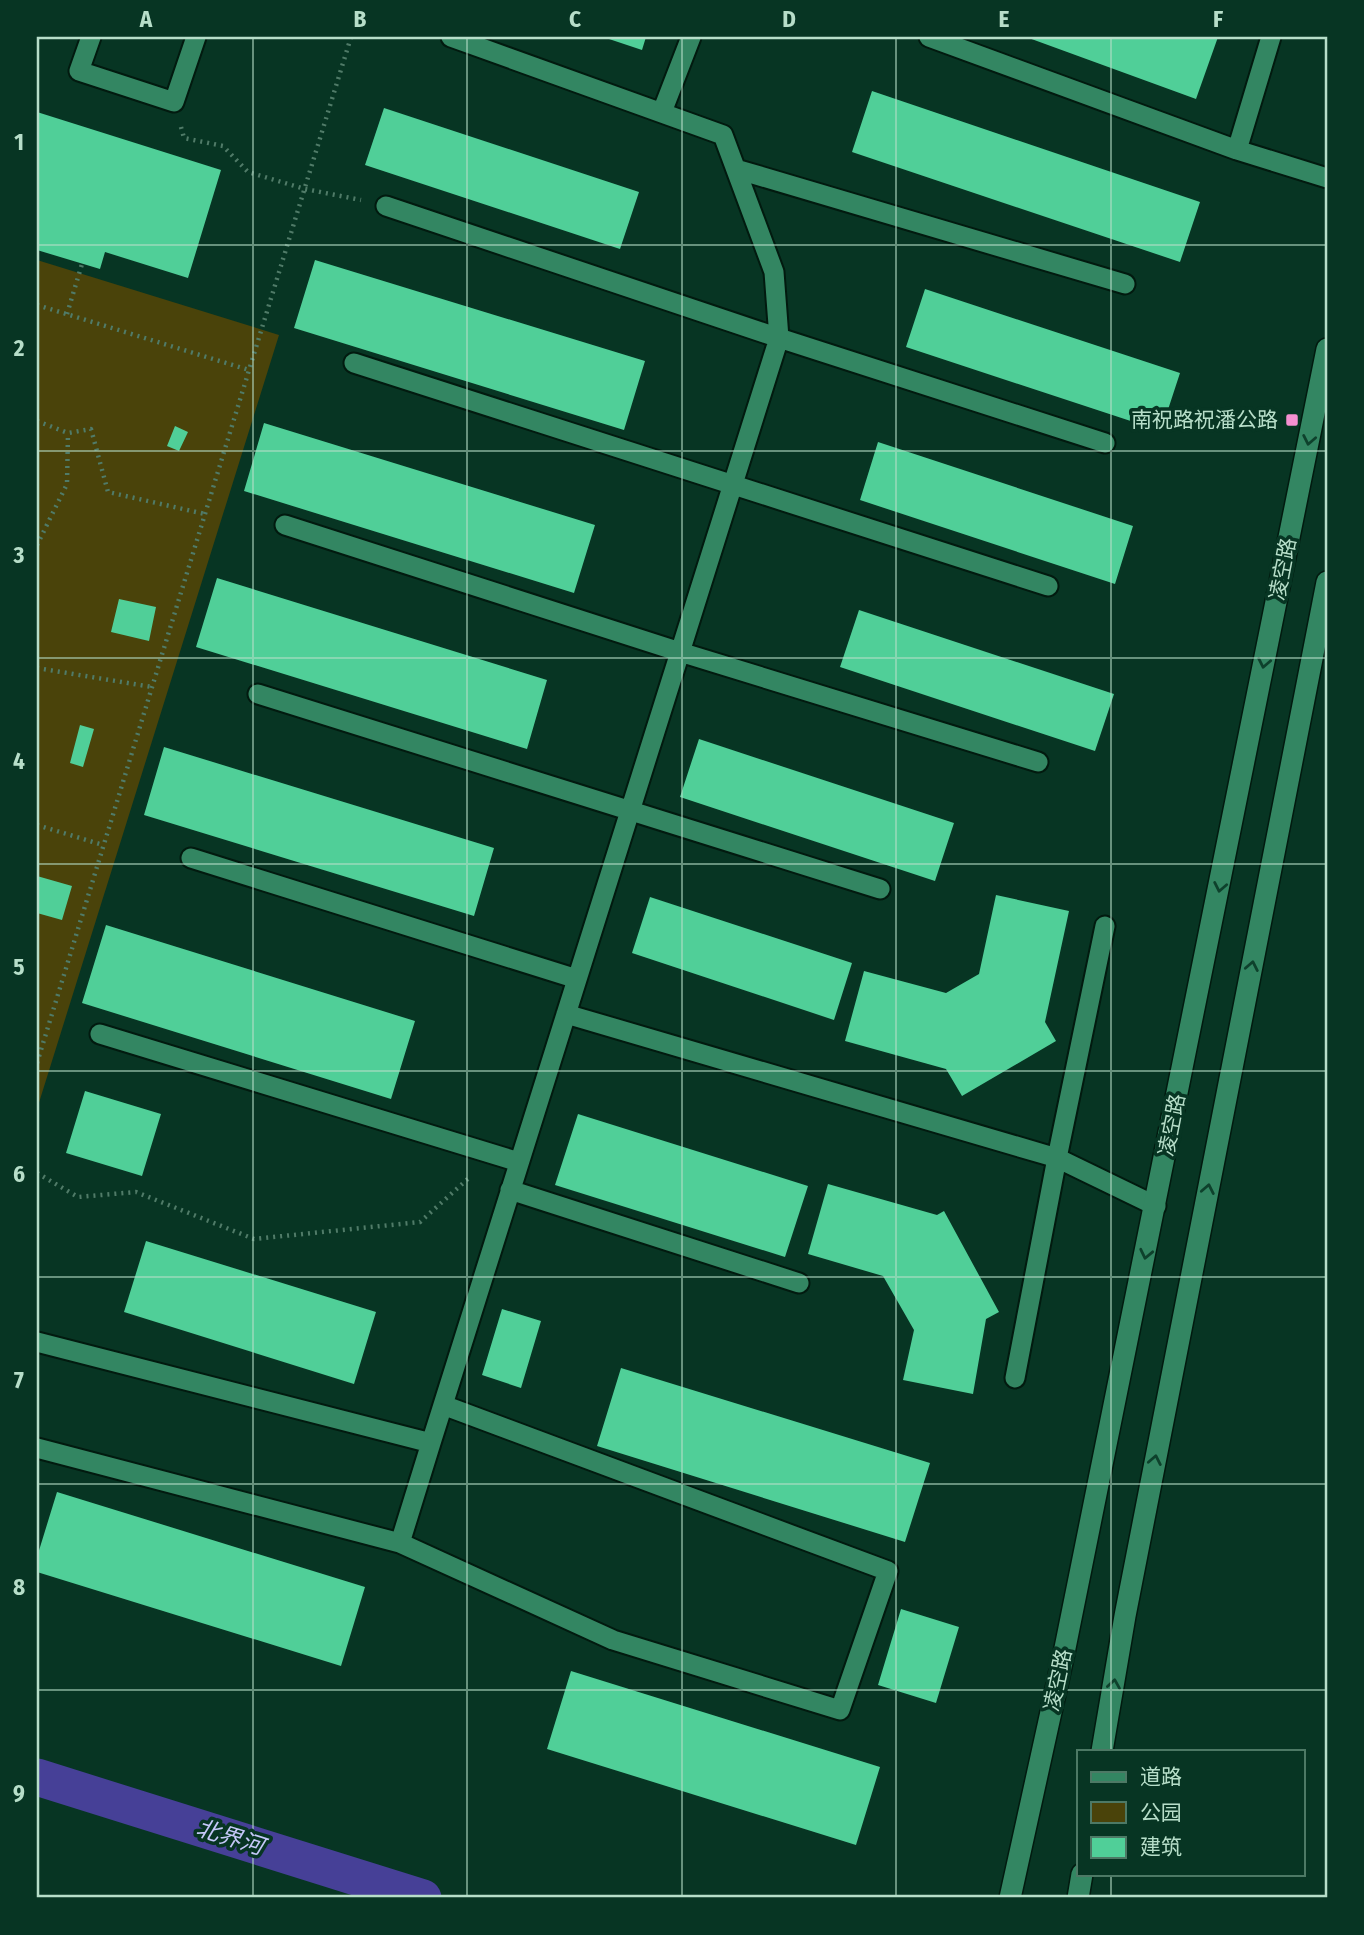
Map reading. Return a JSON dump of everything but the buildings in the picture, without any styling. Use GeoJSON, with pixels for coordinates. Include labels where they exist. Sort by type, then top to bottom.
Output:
{"type":"FeatureCollection","features":[{"type":"Feature","properties":{"kind":"street","name":"凌空路"},"geometry":{"type":"LineString","coordinates":[[1010,1898],[1064,1653],[1156,1206],[1327,349]]}},
{"type":"Feature","properties":{"kind":"street"},"geometry":{"type":"LineString","coordinates":[[1102,1750],[1125,1616],[1327,582]]}},
{"type":"Feature","properties":{"kind":"street"},"geometry":{"type":"LineString","coordinates":[[1078,1898],[1082,1876]]}},
{"type":"Feature","properties":{"kind":"lane"},"geometry":{"type":"LineString","coordinates":[[91,37],[79,71],[174,102],[196,37]]}},
{"type":"Feature","properties":{"kind":"lane"},"geometry":{"type":"LineString","coordinates":[[400,1543],[779,338],[774,272],[723,135],[451,37]]}},
{"type":"Feature","properties":{"kind":"lane"},"geometry":{"type":"LineString","coordinates":[[662,113],[691,37]]}},
{"type":"Feature","properties":{"kind":"lane"},"geometry":{"type":"LineString","coordinates":[[929,37],[1237,150],[1327,178]]}},
{"type":"Feature","properties":{"kind":"lane"},"geometry":{"type":"LineString","coordinates":[[1237,150],[1271,37]]}},
{"type":"Feature","properties":{"kind":"lane"},"geometry":{"type":"LineString","coordinates":[[736,169],[1125,284]]}},
{"type":"Feature","properties":{"kind":"lane"},"geometry":{"type":"LineString","coordinates":[[386,206],[779,338],[1105,443]]}},
{"type":"Feature","properties":{"kind":"lane"},"geometry":{"type":"LineString","coordinates":[[354,363],[1048,586]]}},
{"type":"Feature","properties":{"kind":"lane"},"geometry":{"type":"LineString","coordinates":[[285,524],[680,652],[1038,762]]}},
{"type":"Feature","properties":{"kind":"lane"},"geometry":{"type":"LineString","coordinates":[[258,694],[880,889]]}},
{"type":"Feature","properties":{"kind":"lane"},"geometry":{"type":"LineString","coordinates":[[191,858],[577,979]]}},
{"type":"Feature","properties":{"kind":"lane"},"geometry":{"type":"LineString","coordinates":[[1016,1378],[1057,1158],[1105,926]]}},
{"type":"Feature","properties":{"kind":"lane"},"geometry":{"type":"LineString","coordinates":[[566,1014],[1057,1158],[1156,1206]]}},
{"type":"Feature","properties":{"kind":"lane"},"geometry":{"type":"LineString","coordinates":[[100,1034],[519,1162]]}},
{"type":"Feature","properties":{"kind":"lane"},"geometry":{"type":"LineString","coordinates":[[510,1190],[799,1283]]}},
{"type":"Feature","properties":{"kind":"lane"},"geometry":{"type":"LineString","coordinates":[[37,1342],[431,1443]]}},
{"type":"Feature","properties":{"kind":"lane"},"geometry":{"type":"LineString","coordinates":[[37,1448],[400,1543],[613,1640],[840,1710],[888,1571],[443,1405]]}},
{"type":"Feature","properties":{"kind":"path"},"geometry":{"type":"LineString","coordinates":[[37,1063],[351,37]]}},
{"type":"Feature","properties":{"kind":"path"},"geometry":{"type":"LineString","coordinates":[[174,102],[184,138],[223,146],[248,172],[305,189],[386,206]]}},
{"type":"Feature","properties":{"kind":"path"},"geometry":{"type":"LineString","coordinates":[[67,314],[82,264]]}},
{"type":"Feature","properties":{"kind":"path"},"geometry":{"type":"LineString","coordinates":[[37,305],[249,370]]}},
{"type":"Feature","properties":{"kind":"path"},"geometry":{"type":"LineString","coordinates":[[37,421],[68,433],[91,429],[108,492],[205,514]]}},
{"type":"Feature","properties":{"kind":"path"},"geometry":{"type":"LineString","coordinates":[[37,545],[66,484],[68,433]]}},
{"type":"Feature","properties":{"kind":"path"},"geometry":{"type":"LineString","coordinates":[[37,668],[152,687]]}},
{"type":"Feature","properties":{"kind":"path"},"geometry":{"type":"LineString","coordinates":[[37,825],[103,845]]}},
{"type":"Feature","properties":{"kind":"path"},"geometry":{"type":"LineString","coordinates":[[37,1173],[78,1197],[136,1192],[254,1239],[420,1222],[495,1155]]}},
{"type":"Feature","properties":{"kind":"green space"},"geometry":{"type":"Polygon","coordinates":[[[37,260],[279,335],[37,1109],[37,260]]]}},
{"type":"Feature","properties":{"kind":"waterway","name":"北界河"},"geometry":{"type":"LineString","coordinates":[[37,1777],[423,1898]]}},
{"type":"Feature","properties":{"kind":"place","name":"南祝路祝潘公路"},"geometry":{"type":"Point","coordinates":[1292,420]}}]}
